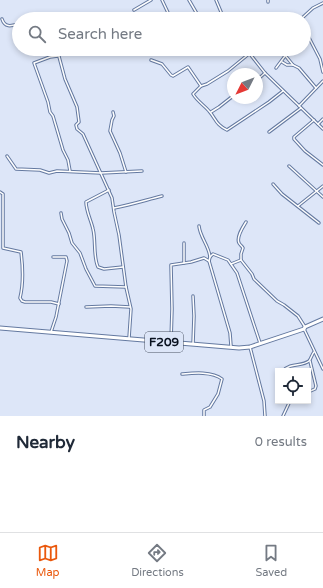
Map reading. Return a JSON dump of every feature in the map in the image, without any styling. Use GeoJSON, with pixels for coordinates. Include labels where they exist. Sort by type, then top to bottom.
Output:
{"type":"FeatureCollection","features":[{"type":"Feature","properties":{"kind":"main road","name":"F209"},"geometry":{"type":"LineString","coordinates":[[0,328],[231,348],[260,344],[304,328],[323,319]]}},
{"type":"Feature","properties":{"kind":"street"},"geometry":{"type":"LineString","coordinates":[[134,10],[151,0]]}},
{"type":"Feature","properties":{"kind":"street"},"geometry":{"type":"LineString","coordinates":[[162,0],[167,12]]}},
{"type":"Feature","properties":{"kind":"street"},"geometry":{"type":"LineString","coordinates":[[189,0],[195,12]]}},
{"type":"Feature","properties":{"kind":"street"},"geometry":{"type":"LineString","coordinates":[[216,0],[221,12]]}},
{"type":"Feature","properties":{"kind":"street"},"geometry":{"type":"LineString","coordinates":[[309,12],[323,3]]}},
{"type":"Feature","properties":{"kind":"street"},"geometry":{"type":"LineString","coordinates":[[2,19],[3,24],[8,26],[12,25]]}},
{"type":"Feature","properties":{"kind":"street"},"geometry":{"type":"LineString","coordinates":[[311,42],[320,59],[323,72]]}},
{"type":"Feature","properties":{"kind":"street"},"geometry":{"type":"LineString","coordinates":[[70,172],[68,160],[63,150],[54,116],[50,112],[48,102],[34,63],[50,57],[58,56],[61,62],[65,79],[76,107],[79,122],[76,125],[77,129],[83,134],[109,190],[114,208],[131,314],[129,338]]}},
{"type":"Feature","properties":{"kind":"street"},"geometry":{"type":"LineString","coordinates":[[246,56],[228,71],[201,86],[193,94],[210,112],[217,123],[227,130],[283,90]]}},
{"type":"Feature","properties":{"kind":"street"},"geometry":{"type":"LineString","coordinates":[[252,56],[265,73],[323,129]]}},
{"type":"Feature","properties":{"kind":"street"},"geometry":{"type":"LineString","coordinates":[[276,68],[284,56]]}},
{"type":"Feature","properties":{"kind":"street"},"geometry":{"type":"LineString","coordinates":[[286,56],[293,65],[299,68],[316,88]]}},
{"type":"Feature","properties":{"kind":"street"},"geometry":{"type":"LineString","coordinates":[[151,60],[162,64],[173,76],[188,67],[201,86]]}},
{"type":"Feature","properties":{"kind":"street"},"geometry":{"type":"LineString","coordinates":[[282,61],[287,65],[293,65]]}},
{"type":"Feature","properties":{"kind":"street"},"geometry":{"type":"LineString","coordinates":[[269,132],[300,107],[323,81]]}},
{"type":"Feature","properties":{"kind":"street"},"geometry":{"type":"LineString","coordinates":[[210,112],[227,101]]}},
{"type":"Feature","properties":{"kind":"street"},"geometry":{"type":"LineString","coordinates":[[112,112],[114,116],[110,130],[120,152],[126,172]]}},
{"type":"Feature","properties":{"kind":"street"},"geometry":{"type":"LineString","coordinates":[[318,124],[323,119]]}},
{"type":"Feature","properties":{"kind":"street"},"geometry":{"type":"LineString","coordinates":[[314,120],[294,139],[305,151],[323,165]]}},
{"type":"Feature","properties":{"kind":"street"},"geometry":{"type":"LineString","coordinates":[[7,156],[18,170],[40,170],[49,173],[142,171]]}},
{"type":"Feature","properties":{"kind":"street"},"geometry":{"type":"LineString","coordinates":[[289,166],[323,197]]}},
{"type":"Feature","properties":{"kind":"street"},"geometry":{"type":"LineString","coordinates":[[273,184],[282,194],[318,223]]}},
{"type":"Feature","properties":{"kind":"street"},"geometry":{"type":"LineString","coordinates":[[298,206],[323,186]]}},
{"type":"Feature","properties":{"kind":"street"},"geometry":{"type":"LineString","coordinates":[[109,190],[89,199],[86,202],[86,206],[94,230],[98,267],[104,269],[123,267]]}},
{"type":"Feature","properties":{"kind":"street"},"geometry":{"type":"LineString","coordinates":[[0,192],[3,194],[4,203],[2,248],[21,252],[23,284],[20,298],[25,302],[51,302],[59,304]]}},
{"type":"Feature","properties":{"kind":"street"},"geometry":{"type":"LineString","coordinates":[[114,208],[162,196]]}},
{"type":"Feature","properties":{"kind":"street"},"geometry":{"type":"LineString","coordinates":[[61,213],[72,243],[80,253],[95,286],[126,287]]}},
{"type":"Feature","properties":{"kind":"street"},"geometry":{"type":"LineString","coordinates":[[246,222],[239,236],[238,243],[243,248],[241,260],[254,279],[263,288],[277,301],[298,316],[314,352],[323,367]]}},
{"type":"Feature","properties":{"kind":"street"},"geometry":{"type":"LineString","coordinates":[[199,226],[210,257]]}},
{"type":"Feature","properties":{"kind":"street"},"geometry":{"type":"LineString","coordinates":[[184,243],[184,262]]}},
{"type":"Feature","properties":{"kind":"street"},"geometry":{"type":"LineString","coordinates":[[209,251],[228,260],[231,264],[239,279],[260,344]]}},
{"type":"Feature","properties":{"kind":"street"},"geometry":{"type":"LineString","coordinates":[[213,254],[209,260],[230,333],[231,348]]}},
{"type":"Feature","properties":{"kind":"street"},"geometry":{"type":"LineString","coordinates":[[51,332],[59,304],[60,290],[67,261],[66,258],[53,257]]}},
{"type":"Feature","properties":{"kind":"street"},"geometry":{"type":"LineString","coordinates":[[171,342],[172,309],[170,265],[191,262],[204,258],[209,260]]}},
{"type":"Feature","properties":{"kind":"street"},"geometry":{"type":"LineString","coordinates":[[231,264],[241,260]]}},
{"type":"Feature","properties":{"kind":"street"},"geometry":{"type":"LineString","coordinates":[[193,296],[193,344]]}},
{"type":"Feature","properties":{"kind":"street"},"geometry":{"type":"LineString","coordinates":[[86,307],[130,307]]}},
{"type":"Feature","properties":{"kind":"street"},"geometry":{"type":"LineString","coordinates":[[250,346],[264,401],[265,416]]}},
{"type":"Feature","properties":{"kind":"street"},"geometry":{"type":"LineString","coordinates":[[311,391],[315,389],[316,384],[310,361],[314,352]]}},
{"type":"Feature","properties":{"kind":"street"},"geometry":{"type":"LineString","coordinates":[[287,368],[291,365],[303,364],[310,361]]}},
{"type":"Feature","properties":{"kind":"street"},"geometry":{"type":"LineString","coordinates":[[182,374],[209,374],[220,377],[222,380],[218,394],[211,406],[204,410],[204,416]]}},
{"type":"Feature","properties":{"kind":"street"},"geometry":{"type":"LineString","coordinates":[[283,416],[289,404]]}}]}
